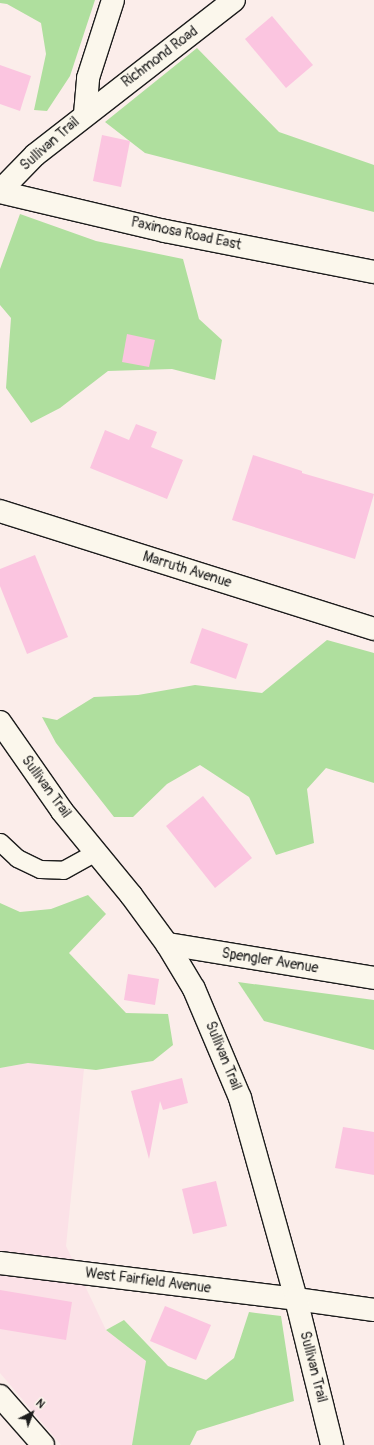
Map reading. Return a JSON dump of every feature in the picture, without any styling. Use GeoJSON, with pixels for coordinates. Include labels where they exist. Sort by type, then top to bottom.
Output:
{"type":"FeatureCollection","features":[{"type":"Feature","properties":{"kind":"street","name":"Sullivan Trail"},"geometry":{"type":"LineString","coordinates":[[0,191],[35,155],[85,114],[88,78],[113,0]]}},
{"type":"Feature","properties":{"kind":"street","name":"Richmond Road"},"geometry":{"type":"LineString","coordinates":[[85,114],[234,0]]}},
{"type":"Feature","properties":{"kind":"street","name":"Paxinosa Road East"},"geometry":{"type":"LineString","coordinates":[[0,191],[165,231],[374,272]]}},
{"type":"Feature","properties":{"kind":"street","name":"Marruth Avenue"},"geometry":{"type":"LineString","coordinates":[[0,511],[374,629]]}},
{"type":"Feature","properties":{"kind":"street","name":"Sullivan Trail"},"geometry":{"type":"LineString","coordinates":[[0,722],[62,811],[131,895],[167,944],[194,989],[240,1098],[296,1299],[332,1445]]}},
{"type":"Feature","properties":{"kind":"street","name":"Spengler Avenue"},"geometry":{"type":"LineString","coordinates":[[167,944],[374,978]]}},
{"type":"Feature","properties":{"kind":"street","name":"West Fairfield Avenue"},"geometry":{"type":"LineString","coordinates":[[0,1263],[374,1310]]}},
{"type":"Feature","properties":{"kind":"street"},"geometry":{"type":"LineString","coordinates":[[0,1396],[43,1445]]}},
{"type":"Feature","properties":{"kind":"lane"},"geometry":{"type":"LineString","coordinates":[[0,842],[17,858],[40,869],[63,870],[96,852]]}},
{"type":"Feature","properties":{"kind":"shaded area"},"geometry":{"type":"Polygon","coordinates":[[[28,1063],[84,1069],[66,1246],[106,1330],[146,1361],[132,1445],[61,1445],[0,1373],[0,1068],[28,1063]]]}},
{"type":"Feature","properties":{"kind":"green space"},"geometry":{"type":"Polygon","coordinates":[[[0,0],[95,0],[70,76],[47,111],[34,110],[46,54],[41,23],[7,4],[0,3],[0,0]]]}},
{"type":"Feature","properties":{"kind":"green space"},"geometry":{"type":"Polygon","coordinates":[[[197,48],[279,132],[374,165],[374,212],[145,153],[105,122],[197,48]]]}},
{"type":"Feature","properties":{"kind":"green space"},"geometry":{"type":"Polygon","coordinates":[[[20,214],[96,241],[183,259],[199,319],[222,340],[215,380],[172,369],[108,371],[60,408],[31,423],[6,388],[11,318],[0,305],[0,269],[20,214]]]}},
{"type":"Feature","properties":{"kind":"green space"},"geometry":{"type":"Polygon","coordinates":[[[327,640],[374,653],[374,783],[326,768],[307,789],[314,843],[276,855],[249,797],[200,765],[167,784],[133,817],[114,817],[56,743],[42,717],[57,720],[94,697],[138,695],[195,685],[262,693],[327,640]]]}},
{"type":"Feature","properties":{"kind":"green space"},"geometry":{"type":"Polygon","coordinates":[[[88,895],[106,914],[69,953],[126,1013],[168,1014],[173,1045],[153,1061],[96,1070],[28,1063],[0,1068],[0,903],[20,912],[51,909],[88,895]]]}},
{"type":"Feature","properties":{"kind":"green space"},"geometry":{"type":"Polygon","coordinates":[[[238,982],[374,1000],[374,1050],[264,1021],[238,982]]]}},
{"type":"Feature","properties":{"kind":"green space"},"geometry":{"type":"Polygon","coordinates":[[[249,1312],[281,1316],[294,1401],[197,1431],[190,1445],[132,1445],[146,1361],[106,1330],[124,1320],[168,1366],[206,1380],[234,1358],[249,1312]]]}},
{"type":"Feature","properties":{"kind":"building"},"geometry":{"type":"Polygon","coordinates":[[[272,16],[313,65],[286,88],[245,39],[272,16]]]}},
{"type":"Feature","properties":{"kind":"building"},"geometry":{"type":"Polygon","coordinates":[[[0,65],[31,76],[20,111],[0,104],[0,65]]]}},
{"type":"Feature","properties":{"kind":"building"},"geometry":{"type":"Polygon","coordinates":[[[102,135],[130,141],[121,187],[93,181],[102,135]]]}},
{"type":"Feature","properties":{"kind":"building"},"geometry":{"type":"Polygon","coordinates":[[[127,334],[155,340],[149,367],[122,362],[127,334]]]}},
{"type":"Feature","properties":{"kind":"building"},"geometry":{"type":"Polygon","coordinates":[[[136,424],[157,432],[151,447],[183,460],[167,499],[90,468],[105,430],[129,440],[136,424]]]}},
{"type":"Feature","properties":{"kind":"building"},"geometry":{"type":"Polygon","coordinates":[[[253,455],[302,471],[302,473],[374,494],[355,559],[232,520],[253,455]]]}},
{"type":"Feature","properties":{"kind":"building"},"geometry":{"type":"Polygon","coordinates":[[[35,555],[68,637],[27,654],[0,586],[0,569],[35,555]]]}},
{"type":"Feature","properties":{"kind":"building"},"geometry":{"type":"Polygon","coordinates":[[[202,628],[248,644],[236,679],[190,663],[202,628]]]}},
{"type":"Feature","properties":{"kind":"building"},"geometry":{"type":"Polygon","coordinates":[[[203,796],[252,858],[215,888],[166,826],[203,796]]]}},
{"type":"Feature","properties":{"kind":"building"},"geometry":{"type":"Polygon","coordinates":[[[128,974],[159,979],[155,1005],[124,1000],[128,974]]]}},
{"type":"Feature","properties":{"kind":"building"},"geometry":{"type":"Polygon","coordinates":[[[182,1078],[188,1103],[163,1110],[160,1101],[149,1159],[131,1091],[182,1078]]]}},
{"type":"Feature","properties":{"kind":"building"},"geometry":{"type":"Polygon","coordinates":[[[343,1127],[374,1132],[374,1175],[335,1168],[343,1127]]]}},
{"type":"Feature","properties":{"kind":"building"},"geometry":{"type":"Polygon","coordinates":[[[216,1181],[227,1226],[193,1234],[182,1189],[216,1181]]]}},
{"type":"Feature","properties":{"kind":"building"},"geometry":{"type":"Polygon","coordinates":[[[0,1290],[72,1302],[66,1340],[0,1329],[0,1290]]]}},
{"type":"Feature","properties":{"kind":"building"},"geometry":{"type":"Polygon","coordinates":[[[165,1306],[211,1325],[196,1360],[150,1341],[165,1306]]]}}]}
